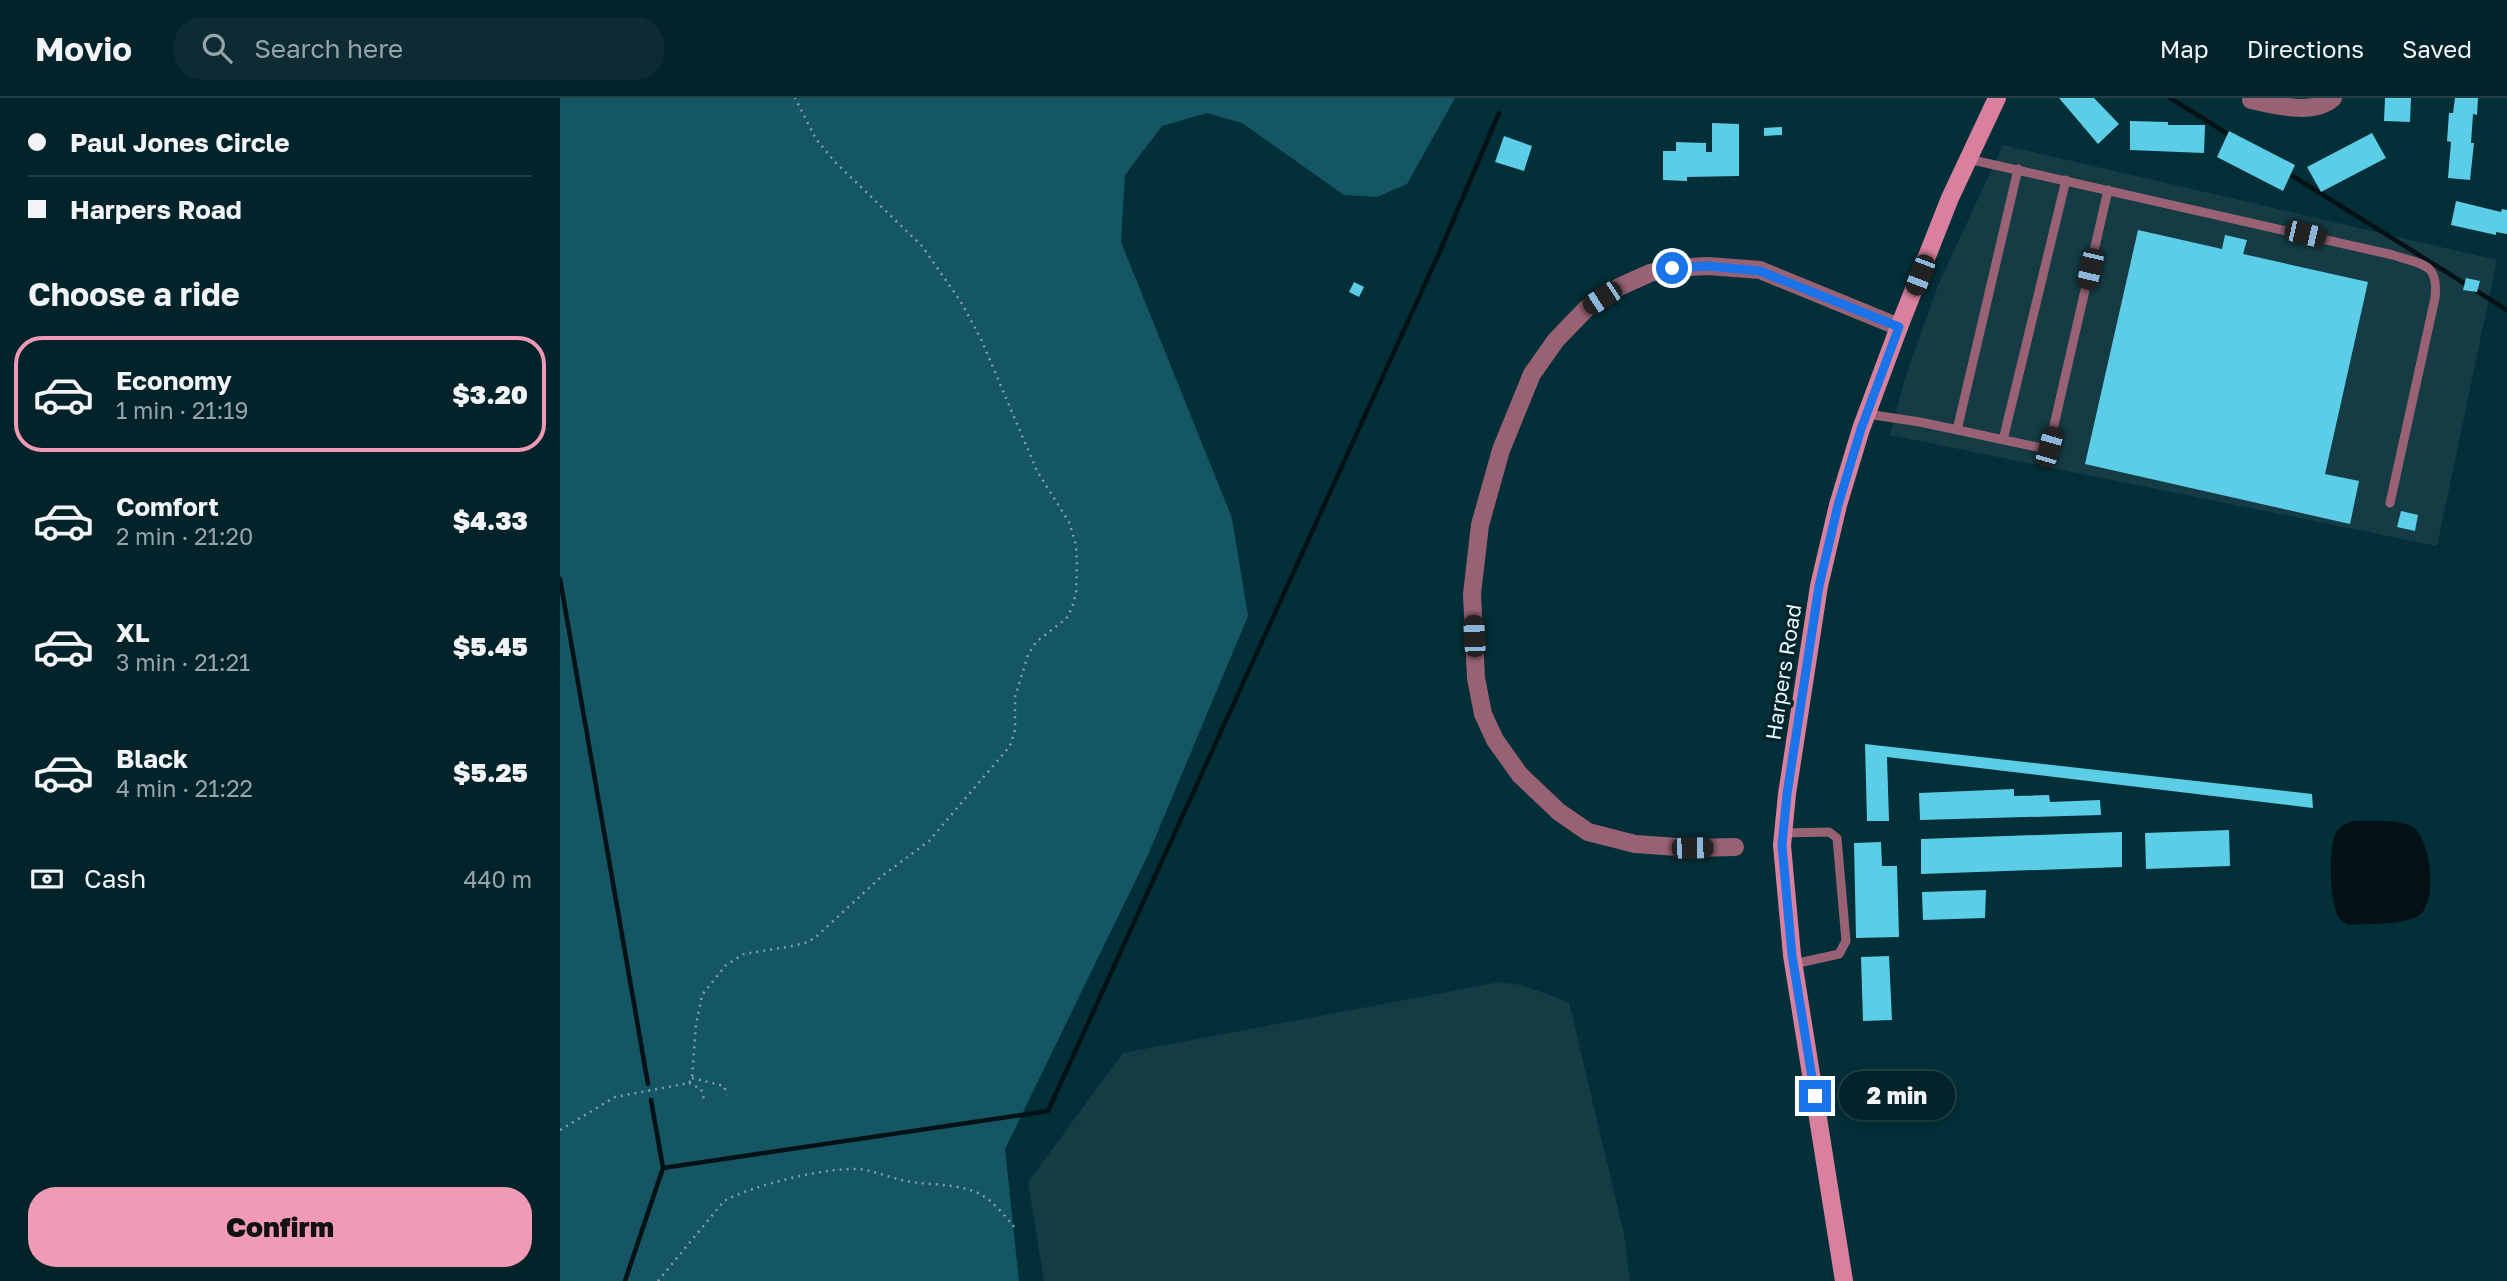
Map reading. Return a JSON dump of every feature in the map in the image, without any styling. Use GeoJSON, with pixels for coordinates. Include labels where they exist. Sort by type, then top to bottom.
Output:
{"type":"FeatureCollection","features":[{"type":"Feature","properties":{"kind":"street","name":"Harpers Road"},"geometry":{"type":"LineString","coordinates":[[1844,1281],[1794,964],[1782,845],[1787,794],[1819,586],[1838,505],[1899,327],[1950,198],[1997,98]]}},
{"type":"Feature","properties":{"kind":"street"},"geometry":{"type":"LineString","coordinates":[[2249,99],[2275,105],[2317,108],[2333,98]]}},
{"type":"Feature","properties":{"kind":"street"},"geometry":{"type":"LineString","coordinates":[[1735,847],[1692,848],[1635,844],[1588,832],[1559,812],[1520,775],[1495,740],[1483,714],[1476,678],[1472,594],[1480,525],[1501,450],[1532,374],[1556,340],[1586,309],[1619,287],[1650,273],[1672,268],[1708,266],[1760,271],[1899,327]]}},
{"type":"Feature","properties":{"kind":"lane"},"geometry":{"type":"LineString","coordinates":[[1968,159],[2393,256],[2431,270],[2437,281],[2435,298],[2390,503]]}},
{"type":"Feature","properties":{"kind":"lane"},"geometry":{"type":"LineString","coordinates":[[1956,430],[2018,169]]}},
{"type":"Feature","properties":{"kind":"lane"},"geometry":{"type":"LineString","coordinates":[[2003,440],[2066,180]]}},
{"type":"Feature","properties":{"kind":"lane"},"geometry":{"type":"LineString","coordinates":[[1867,414],[2042,448],[2049,447],[2108,190]]}},
{"type":"Feature","properties":{"kind":"lane"},"geometry":{"type":"LineString","coordinates":[[1784,833],[1829,832],[1837,838],[1846,941],[1839,954],[1794,964]]}},
{"type":"Feature","properties":{"kind":"path"},"geometry":{"type":"LineString","coordinates":[[689,1083],[692,1078],[698,1007],[712,979],[726,965],[744,954],[808,942],[882,876],[929,841],[1010,746],[1015,730],[1015,697],[1028,655],[1036,642],[1066,619],[1076,593],[1076,545],[1069,522],[1037,471],[981,340],[961,302],[922,246],[835,162],[816,139],[795,98]]}},
{"type":"Feature","properties":{"kind":"path"},"geometry":{"type":"LineString","coordinates":[[692,1078],[724,1086],[727,1095]]}},
{"type":"Feature","properties":{"kind":"path"},"geometry":{"type":"LineString","coordinates":[[560,1130],[615,1097],[689,1083],[701,1089],[704,1099]]}},
{"type":"Feature","properties":{"kind":"path"},"geometry":{"type":"LineString","coordinates":[[657,1281],[724,1201],[736,1194],[777,1182],[837,1171],[865,1170],[903,1181],[955,1186],[975,1192],[995,1206],[1015,1228]]}},
{"type":"Feature","properties":{"kind":"shaded area"},"geometry":{"type":"Polygon","coordinates":[[[560,98],[1455,98],[1407,184],[1377,197],[1344,195],[1242,123],[1207,113],[1162,126],[1125,175],[1121,242],[1232,518],[1248,616],[1148,855],[1005,1149],[1019,1281],[560,1281],[560,98]]]}},
{"type":"Feature","properties":{"kind":"shaded area"},"geometry":{"type":"Polygon","coordinates":[[[2003,145],[2497,260],[2437,546],[1890,435],[1905,378],[1939,283],[2003,145]]]}},
{"type":"Feature","properties":{"kind":"shaded area"},"geometry":{"type":"Polygon","coordinates":[[[2354,821],[2407,824],[2419,834],[2428,857],[2430,886],[2425,909],[2418,916],[2393,923],[2349,925],[2339,918],[2331,885],[2333,840],[2338,830],[2354,821]]]}},
{"type":"Feature","properties":{"kind":"shaded area"},"geometry":{"type":"Polygon","coordinates":[[[1500,982],[1521,985],[1569,1002],[1624,1234],[1630,1281],[1044,1281],[1028,1182],[1123,1053],[1500,982]]]}},
{"type":"Feature","properties":{"kind":"building"},"geometry":{"type":"Polygon","coordinates":[[[2059,98],[2094,98],[2119,124],[2098,144],[2059,98]]]}},
{"type":"Feature","properties":{"kind":"building"},"geometry":{"type":"Polygon","coordinates":[[[2385,98],[2411,98],[2410,122],[2384,121],[2385,98]]]}},
{"type":"Feature","properties":{"kind":"building"},"geometry":{"type":"Polygon","coordinates":[[[2455,98],[2478,98],[2477,115],[2473,114],[2471,143],[2474,143],[2470,180],[2448,178],[2451,142],[2447,141],[2449,113],[2453,113],[2455,98]]]}},
{"type":"Feature","properties":{"kind":"building"},"geometry":{"type":"Polygon","coordinates":[[[2130,121],[2205,125],[2204,153],[2130,150],[2130,121]]]}},
{"type":"Feature","properties":{"kind":"building"},"geometry":{"type":"Polygon","coordinates":[[[1712,123],[1739,124],[1739,176],[1687,177],[1687,181],[1663,180],[1663,151],[1676,151],[1676,142],[1706,143],[1706,152],[1712,152],[1712,123]]]}},
{"type":"Feature","properties":{"kind":"building"},"geometry":{"type":"Polygon","coordinates":[[[1782,127],[1782,135],[1764,136],[1764,128],[1782,127]]]}},
{"type":"Feature","properties":{"kind":"building"},"geometry":{"type":"Polygon","coordinates":[[[2229,131],[2295,165],[2283,191],[2217,157],[2229,131]]]}},
{"type":"Feature","properties":{"kind":"building"},"geometry":{"type":"Polygon","coordinates":[[[2372,133],[2386,158],[2321,192],[2307,167],[2372,133]]]}},
{"type":"Feature","properties":{"kind":"building"},"geometry":{"type":"Polygon","coordinates":[[[1504,136],[1532,146],[1524,171],[1495,162],[1504,136]]]}},
{"type":"Feature","properties":{"kind":"building"},"geometry":{"type":"Polygon","coordinates":[[[2456,201],[2501,212],[2502,209],[2507,210],[2507,234],[2496,232],[2496,235],[2451,225],[2456,201]]]}},
{"type":"Feature","properties":{"kind":"building"},"geometry":{"type":"Polygon","coordinates":[[[2138,230],[2222,249],[2225,235],[2247,240],[2243,254],[2368,282],[2325,474],[2359,481],[2350,524],[2085,464],[2138,230]]]}},
{"type":"Feature","properties":{"kind":"building"},"geometry":{"type":"Polygon","coordinates":[[[2466,278],[2480,281],[2477,292],[2463,290],[2466,278]]]}},
{"type":"Feature","properties":{"kind":"building"},"geometry":{"type":"Polygon","coordinates":[[[1354,282],[1364,287],[1359,297],[1349,292],[1354,282]]]}},
{"type":"Feature","properties":{"kind":"building"},"geometry":{"type":"Polygon","coordinates":[[[2401,511],[2418,515],[2415,531],[2397,527],[2401,511]]]}},
{"type":"Feature","properties":{"kind":"building"},"geometry":{"type":"Polygon","coordinates":[[[1865,744],[2312,794],[2313,808],[1887,757],[1889,821],[1867,821],[1865,744]]]}},
{"type":"Feature","properties":{"kind":"building"},"geometry":{"type":"Polygon","coordinates":[[[2014,789],[2014,796],[2049,795],[2050,802],[2100,800],[2101,815],[1920,820],[1919,793],[2014,789]]]}},
{"type":"Feature","properties":{"kind":"building"},"geometry":{"type":"Polygon","coordinates":[[[2229,830],[2230,866],[2146,869],[2145,833],[2229,830]]]}},
{"type":"Feature","properties":{"kind":"building"},"geometry":{"type":"Polygon","coordinates":[[[2122,832],[2122,867],[1921,874],[1921,839],[2122,832]]]}},
{"type":"Feature","properties":{"kind":"building"},"geometry":{"type":"Polygon","coordinates":[[[1881,842],[1882,866],[1897,866],[1899,937],[1856,938],[1854,843],[1881,842]]]}},
{"type":"Feature","properties":{"kind":"building"},"geometry":{"type":"Polygon","coordinates":[[[1986,890],[1985,918],[1923,920],[1922,892],[1986,890]]]}},
{"type":"Feature","properties":{"kind":"building"},"geometry":{"type":"Polygon","coordinates":[[[1889,956],[1892,1020],[1863,1021],[1861,957],[1889,956]]]}},
{"type":"Feature","properties":{"kind":"waterway"},"geometry":{"type":"LineString","coordinates":[[2170,98],[2231,136]]}},
{"type":"Feature","properties":{"kind":"waterway"},"geometry":{"type":"LineString","coordinates":[[663,1168],[1048,1111],[1440,251],[1499,113]]}},
{"type":"Feature","properties":{"kind":"waterway"},"geometry":{"type":"LineString","coordinates":[[2288,173],[2507,310]]}},
{"type":"Feature","properties":{"kind":"waterway"},"geometry":{"type":"LineString","coordinates":[[560,579],[648,1084]]}},
{"type":"Feature","properties":{"kind":"waterway"},"geometry":{"type":"LineString","coordinates":[[625,1281],[663,1168],[651,1100]]}},
{"type":"Feature","properties":{"kind":"route"},"geometry":{"type":"LineString","coordinates":[[1672,268],[1708,266],[1760,271],[1899,327],[1861,429],[1838,505],[1819,586],[1787,794],[1782,845],[1792,955],[1815,1096]]}}]}
